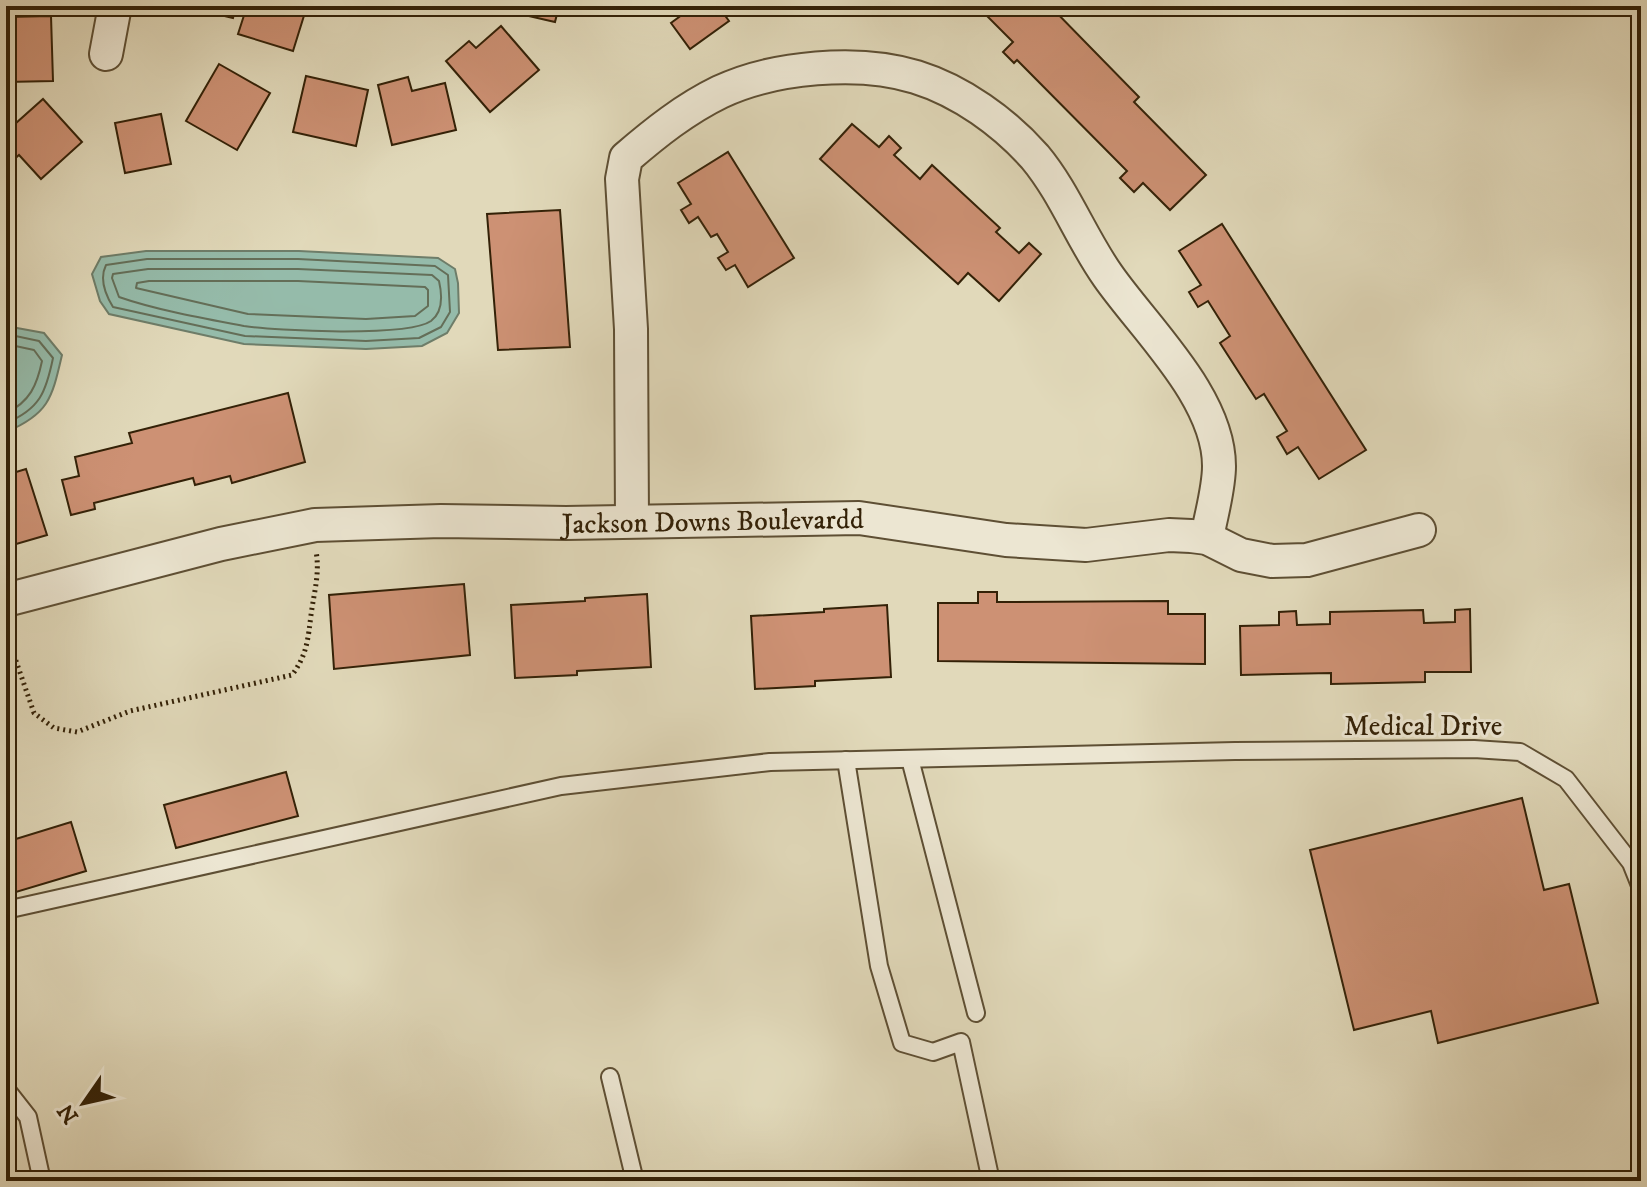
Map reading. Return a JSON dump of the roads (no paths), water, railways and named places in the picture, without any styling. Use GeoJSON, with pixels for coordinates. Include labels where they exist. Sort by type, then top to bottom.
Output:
{"type":"FeatureCollection","features":[{"type":"Feature","properties":{"kind":"street"},"geometry":{"type":"LineString","coordinates":[[106,54],[115,6]]}},
{"type":"Feature","properties":{"kind":"street"},"geometry":{"type":"LineString","coordinates":[[632,521],[631,329],[622,179],[626,158],[671,122],[722,91],[778,73],[863,68],[915,76],[957,95],[999,122],[1035,158],[1066,201],[1091,252],[1124,299],[1161,342],[1193,389],[1211,425],[1219,465],[1207,538]]}},
{"type":"Feature","properties":{"kind":"street","name":"Jackson Downs Boulevardd"},"geometry":{"type":"LineString","coordinates":[[6,600],[221,544],[312,526],[426,521],[566,523],[859,518],[1006,540],[1086,545],[1169,535],[1207,538],[1241,555],[1272,561],[1307,560],[1419,530]]}},
{"type":"Feature","properties":{"kind":"lane","name":"Medical Drive"},"geometry":{"type":"LineString","coordinates":[[6,910],[561,786],[770,762],[1235,751],[1474,749],[1520,752],[1566,779],[1631,863],[1641,888]]}},
{"type":"Feature","properties":{"kind":"lane"},"geometry":{"type":"LineString","coordinates":[[910,759],[976,1013]]}},
{"type":"Feature","properties":{"kind":"lane"},"geometry":{"type":"LineString","coordinates":[[846,760],[879,966],[902,1043],[933,1052],[961,1042],[991,1181]]}},
{"type":"Feature","properties":{"kind":"lane"},"geometry":{"type":"LineString","coordinates":[[610,1077],[635,1181]]}},
{"type":"Feature","properties":{"kind":"lane"},"geometry":{"type":"LineString","coordinates":[[6,1089],[28,1117],[42,1181]]}},
{"type":"Feature","properties":{"kind":"water"},"geometry":{"type":"Polygon","coordinates":[[[146,251],[299,251],[438,258],[455,269],[459,313],[447,333],[422,346],[366,349],[244,344],[109,314],[100,301],[92,274],[101,257],[146,251]]]}},
{"type":"Feature","properties":{"kind":"water"},"geometry":{"type":"Polygon","coordinates":[[[6,326],[44,333],[62,355],[46,403],[31,418],[6,432],[6,326]]]}}]}
